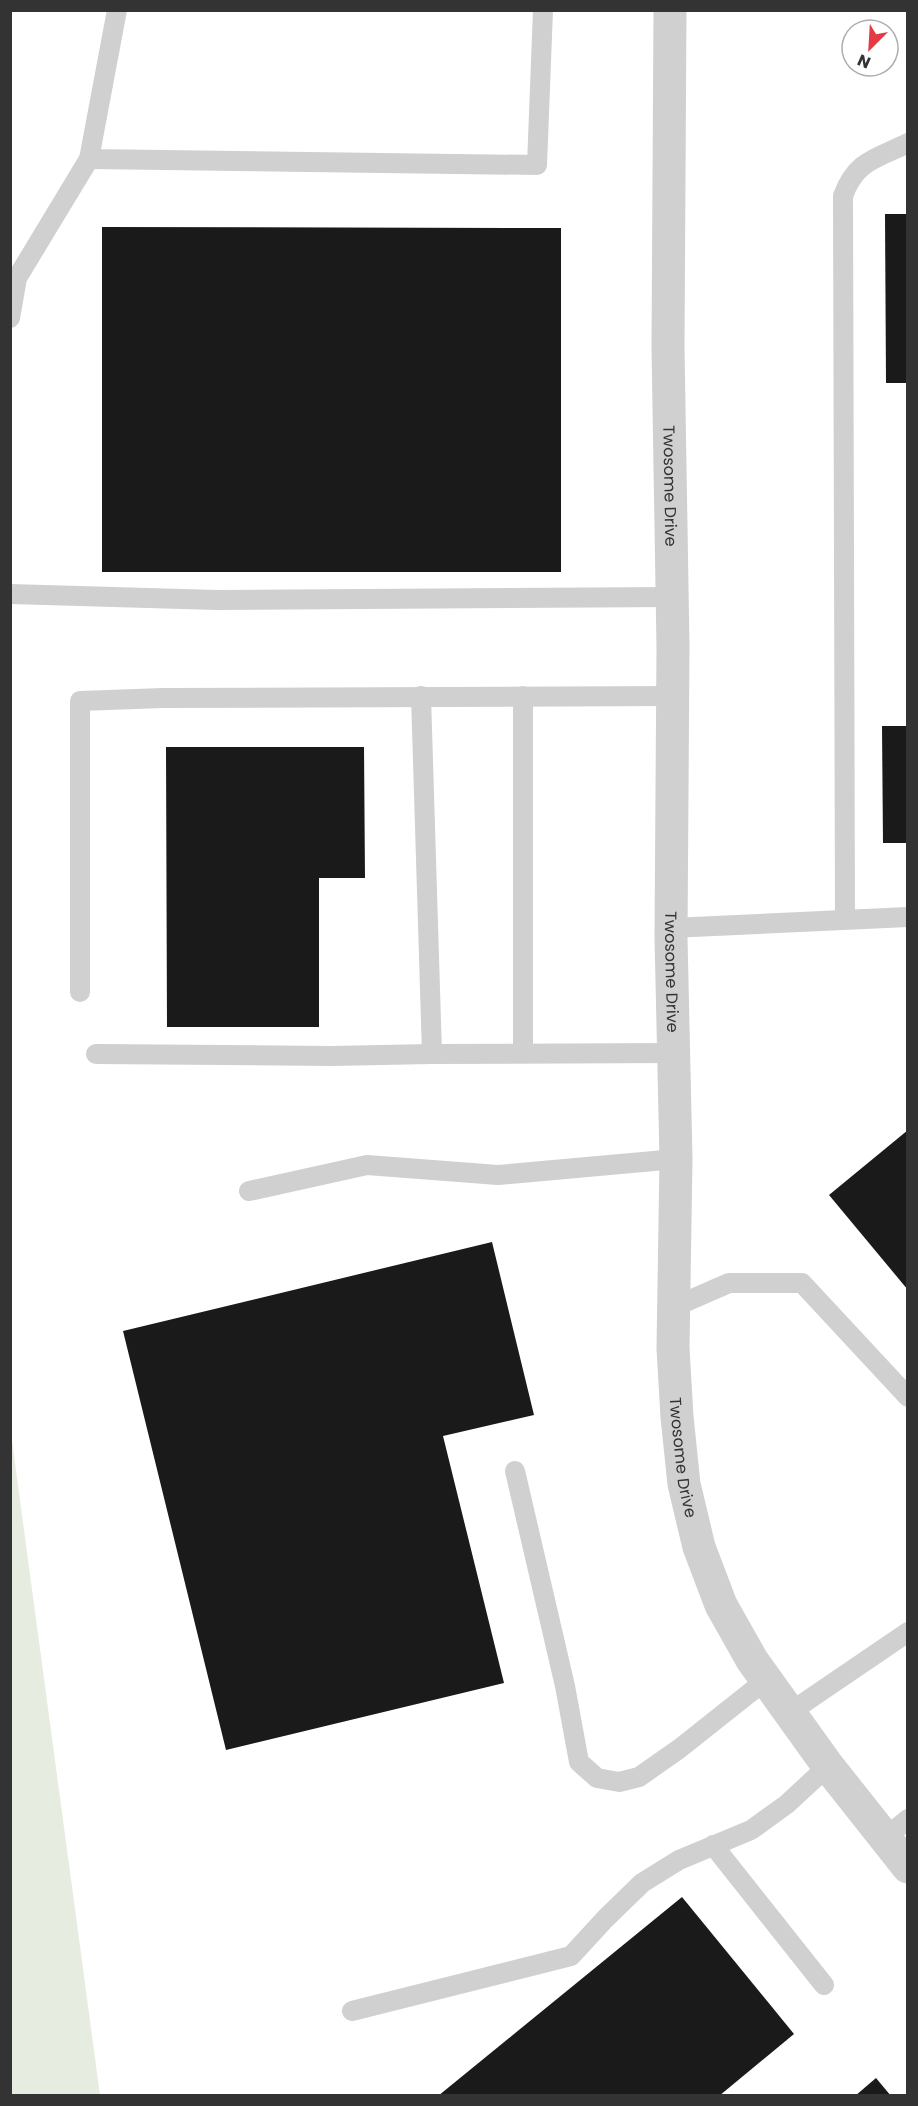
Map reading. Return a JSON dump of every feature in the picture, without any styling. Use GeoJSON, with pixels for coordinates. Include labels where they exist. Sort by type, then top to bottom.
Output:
{"type":"FeatureCollection","features":[{"type":"Feature","properties":{"kind":"street","name":"Twosome Drive"},"geometry":{"type":"LineString","coordinates":[[670,10],[669,347],[673,597],[671,928],[676,1159],[673,1348],[684,1484],[699,1547],[721,1605],[752,1660],[828,1766],[896,1828],[908,1867]]}},
{"type":"Feature","properties":{"kind":"lane"},"geometry":{"type":"LineString","coordinates":[[10,318],[16,278],[89,159],[117,10]]}},
{"type":"Feature","properties":{"kind":"lane"},"geometry":{"type":"LineString","coordinates":[[89,159],[537,165],[543,10]]}},
{"type":"Feature","properties":{"kind":"lane"},"geometry":{"type":"LineString","coordinates":[[845,920],[843,196],[853,174],[861,166],[908,143]]}},
{"type":"Feature","properties":{"kind":"lane"},"geometry":{"type":"LineString","coordinates":[[10,594],[218,600],[673,597]]}},
{"type":"Feature","properties":{"kind":"lane"},"geometry":{"type":"LineString","coordinates":[[421,696],[432,1054]]}},
{"type":"Feature","properties":{"kind":"lane"},"geometry":{"type":"LineString","coordinates":[[523,696],[524,1053]]}},
{"type":"Feature","properties":{"kind":"lane"},"geometry":{"type":"LineString","coordinates":[[80,992],[80,701],[163,698],[673,696]]}},
{"type":"Feature","properties":{"kind":"lane"},"geometry":{"type":"LineString","coordinates":[[671,928],[908,917]]}},
{"type":"Feature","properties":{"kind":"lane"},"geometry":{"type":"LineString","coordinates":[[96,1054],[331,1056],[674,1053]]}},
{"type":"Feature","properties":{"kind":"lane"},"geometry":{"type":"LineString","coordinates":[[249,1191],[367,1165],[498,1175],[676,1159]]}},
{"type":"Feature","properties":{"kind":"lane"},"geometry":{"type":"LineString","coordinates":[[674,1307],[729,1283],[802,1283],[908,1397]]}},
{"type":"Feature","properties":{"kind":"lane"},"geometry":{"type":"LineString","coordinates":[[515,1471],[565,1686],[579,1762],[597,1778],[619,1782],[639,1777],[680,1749],[766,1680]]}},
{"type":"Feature","properties":{"kind":"lane"},"geometry":{"type":"LineString","coordinates":[[789,1713],[908,1632]]}},
{"type":"Feature","properties":{"kind":"lane"},"geometry":{"type":"LineString","coordinates":[[352,2011],[571,1956],[642,1883],[679,1860],[751,1830],[787,1804],[828,1766]]}},
{"type":"Feature","properties":{"kind":"lane"},"geometry":{"type":"LineString","coordinates":[[713,1845],[825,1985]]}},
{"type":"Feature","properties":{"kind":"shaded area"},"geometry":{"type":"Polygon","coordinates":[[[10,1426],[100,2095],[11,2095],[10,1426]]]}},
{"type":"Feature","properties":{"kind":"building"},"geometry":{"type":"Polygon","coordinates":[[[885,214],[908,214],[908,383],[886,383],[885,214]]]}},
{"type":"Feature","properties":{"kind":"building"},"geometry":{"type":"Polygon","coordinates":[[[102,227],[561,228],[561,572],[102,572],[102,227]]]}},
{"type":"Feature","properties":{"kind":"building"},"geometry":{"type":"Polygon","coordinates":[[[882,726],[908,726],[908,843],[883,843],[882,726]]]}},
{"type":"Feature","properties":{"kind":"building"},"geometry":{"type":"Polygon","coordinates":[[[166,747],[364,747],[365,878],[319,878],[319,1027],[167,1027],[166,747]]]}},
{"type":"Feature","properties":{"kind":"building"},"geometry":{"type":"Polygon","coordinates":[[[908,1130],[908,1290],[829,1195],[908,1130]]]}},
{"type":"Feature","properties":{"kind":"building"},"geometry":{"type":"Polygon","coordinates":[[[492,1242],[534,1415],[443,1436],[504,1683],[226,1750],[123,1331],[492,1242]]]}},
{"type":"Feature","properties":{"kind":"building"},"geometry":{"type":"Polygon","coordinates":[[[682,1897],[794,2034],[719,2096],[438,2096],[682,1897]]]}},
{"type":"Feature","properties":{"kind":"building"},"geometry":{"type":"Polygon","coordinates":[[[876,2078],[891,2096],[855,2096],[876,2078]]]}}]}
